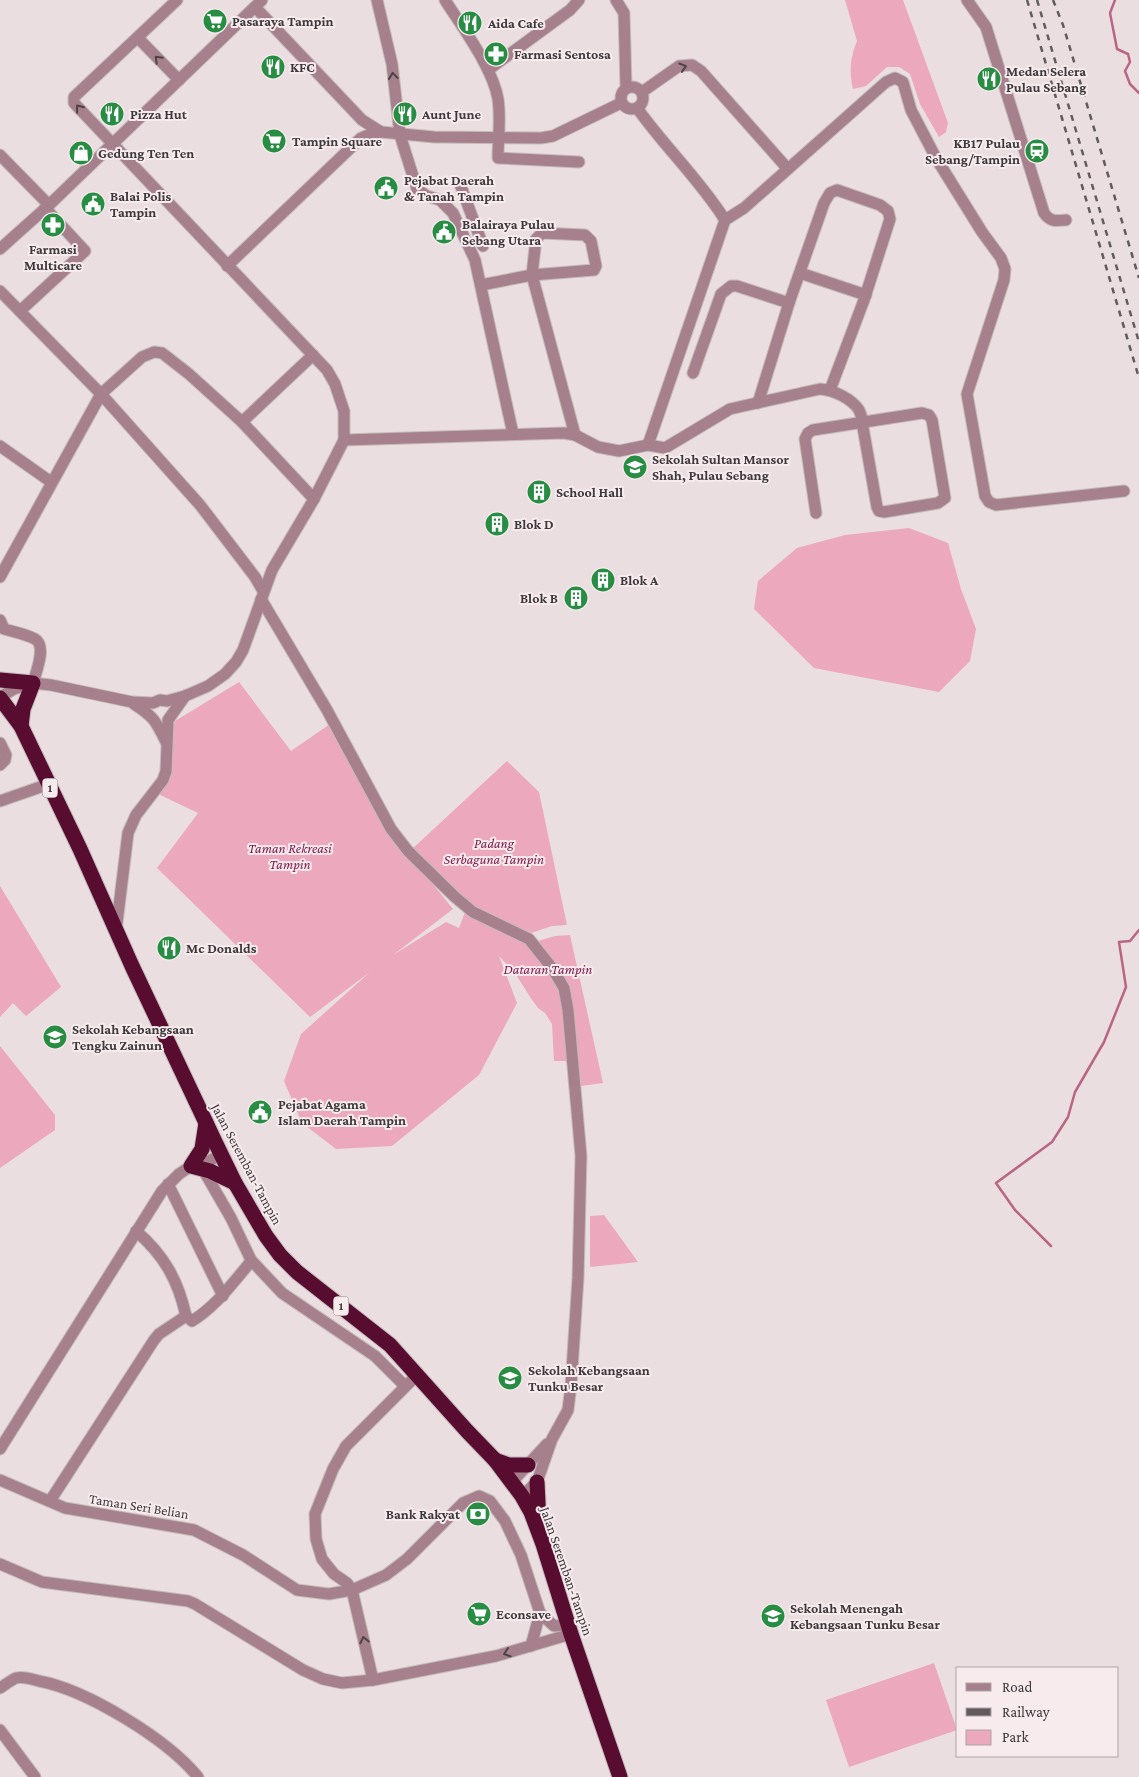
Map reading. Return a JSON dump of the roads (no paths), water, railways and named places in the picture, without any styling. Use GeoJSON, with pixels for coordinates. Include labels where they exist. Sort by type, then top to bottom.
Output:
{"type":"FeatureCollection","features":[{"type":"Feature","properties":{"kind":"highway"},"geometry":{"type":"LineString","coordinates":[[0,680],[33,683],[22,709],[21,726]]}},
{"type":"Feature","properties":{"kind":"highway","name":"Jalan Seremban-Tampin"},"geometry":{"type":"LineString","coordinates":[[0,697],[21,726],[80,849],[116,931],[206,1123],[252,1213],[280,1255],[297,1272],[390,1345],[495,1460],[522,1496],[541,1537],[569,1630],[620,1777]]}},
{"type":"Feature","properties":{"kind":"highway"},"geometry":{"type":"LineString","coordinates":[[206,1123],[198,1165],[235,1183]]}},
{"type":"Feature","properties":{"kind":"highway"},"geometry":{"type":"LineString","coordinates":[[495,1460],[509,1465],[528,1465]]}},
{"type":"Feature","properties":{"kind":"highway"},"geometry":{"type":"LineString","coordinates":[[536,1482],[541,1537]]}},
{"type":"Feature","properties":{"kind":"street"},"geometry":{"type":"LineString","coordinates":[[153,713],[160,700],[167,701],[208,686],[225,674],[236,662],[243,650],[272,570],[314,499],[344,440],[344,411],[341,397],[327,370],[74,103],[74,97],[177,0]]}},
{"type":"Feature","properties":{"kind":"street"},"geometry":{"type":"LineString","coordinates":[[377,0],[392,64],[400,135],[417,189],[427,196],[440,200],[453,213],[475,260],[513,434]]}},
{"type":"Feature","properties":{"kind":"street"},"geometry":{"type":"LineString","coordinates":[[445,0],[488,70],[495,87],[498,100],[498,158],[579,162]]}},
{"type":"Feature","properties":{"kind":"street"},"geometry":{"type":"LineString","coordinates":[[488,70],[570,10],[579,0]]}},
{"type":"Feature","properties":{"kind":"street"},"geometry":{"type":"LineString","coordinates":[[616,0],[624,13],[626,87],[620,96],[621,103],[630,109],[637,108],[642,103],[642,92],[637,87],[626,87]]}},
{"type":"Feature","properties":{"kind":"street"},"geometry":{"type":"LineString","coordinates":[[967,0],[986,27],[1044,213],[1048,219],[1056,221],[1066,220]]}},
{"type":"Feature","properties":{"kind":"street"},"geometry":{"type":"LineString","coordinates":[[0,249],[47,207],[258,4],[366,124],[381,132]]}},
{"type":"Feature","properties":{"kind":"street"},"geometry":{"type":"LineString","coordinates":[[138,38],[179,80]]}},
{"type":"Feature","properties":{"kind":"street"},"geometry":{"type":"LineString","coordinates":[[642,92],[679,66],[692,65],[701,70],[787,168]]}},
{"type":"Feature","properties":{"kind":"street"},"geometry":{"type":"LineString","coordinates":[[648,445],[725,220],[744,208],[886,82],[895,78],[903,82],[911,110],[936,158],[982,232],[1001,258],[1005,269],[1004,280],[967,394],[985,496],[989,502],[996,505],[1124,491]]}},
{"type":"Feature","properties":{"kind":"street"},"geometry":{"type":"LineString","coordinates":[[227,266],[361,138],[373,133],[526,139],[552,136],[621,103]]}},
{"type":"Feature","properties":{"kind":"street"},"geometry":{"type":"LineString","coordinates":[[637,108],[656,135],[715,204],[725,220]]}},
{"type":"Feature","properties":{"kind":"street"},"geometry":{"type":"LineString","coordinates":[[353,110],[361,138]]}},
{"type":"Feature","properties":{"kind":"street"},"geometry":{"type":"LineString","coordinates":[[0,155],[85,251],[20,311]]}},
{"type":"Feature","properties":{"kind":"street"},"geometry":{"type":"LineString","coordinates":[[460,184],[483,246]]}},
{"type":"Feature","properties":{"kind":"street"},"geometry":{"type":"LineString","coordinates":[[758,403],[789,303],[824,203],[830,193],[837,190],[880,205],[888,212],[890,219],[866,295],[830,390]]}},
{"type":"Feature","properties":{"kind":"street"},"geometry":{"type":"LineString","coordinates":[[445,204],[466,200]]}},
{"type":"Feature","properties":{"kind":"street"},"geometry":{"type":"LineString","coordinates":[[481,285],[532,275],[594,270],[596,266],[591,241],[585,235],[542,233],[538,235],[532,275],[575,435]]}},
{"type":"Feature","properties":{"kind":"street"},"geometry":{"type":"LineString","coordinates":[[800,273],[866,295]]}},
{"type":"Feature","properties":{"kind":"street"},"geometry":{"type":"LineString","coordinates":[[693,373],[721,294],[730,286],[737,286],[789,303]]}},
{"type":"Feature","properties":{"kind":"street"},"geometry":{"type":"LineString","coordinates":[[0,291],[101,394],[200,505],[244,563],[327,710],[391,829],[399,840],[455,897],[474,912],[530,939],[552,968],[564,988],[568,1010],[582,1156],[578,1278],[571,1385],[568,1410],[552,1439],[536,1482],[522,1496]]}},
{"type":"Feature","properties":{"kind":"street"},"geometry":{"type":"LineString","coordinates":[[0,577],[101,394],[142,357],[154,352],[162,353],[190,374],[242,422],[314,499]]}},
{"type":"Feature","properties":{"kind":"street"},"geometry":{"type":"LineString","coordinates":[[242,422],[314,355]]}},
{"type":"Feature","properties":{"kind":"street"},"geometry":{"type":"LineString","coordinates":[[344,440],[564,433],[575,435],[598,447],[619,451],[648,445],[664,448],[730,409],[820,389],[830,390],[851,402],[860,411],[862,422],[877,508],[879,511],[884,512],[942,501],[945,498],[932,420],[929,415],[922,413],[862,422],[813,430],[808,433],[805,439],[816,514]]}},
{"type":"Feature","properties":{"kind":"street"},"geometry":{"type":"LineString","coordinates":[[0,446],[51,482]]}},
{"type":"Feature","properties":{"kind":"street"},"geometry":{"type":"LineString","coordinates":[[244,563],[259,570],[272,570]]}},
{"type":"Feature","properties":{"kind":"street"},"geometry":{"type":"LineString","coordinates":[[0,620],[4,629],[35,639],[39,643],[41,649],[33,683]]}},
{"type":"Feature","properties":{"kind":"street"},"geometry":{"type":"LineString","coordinates":[[0,697],[14,689],[33,683],[61,687],[132,702],[153,713],[162,722],[170,716],[184,696]]}},
{"type":"Feature","properties":{"kind":"street"},"geometry":{"type":"LineString","coordinates":[[116,931],[128,833],[136,815],[163,780],[166,771],[166,744],[171,706],[167,701]]}},
{"type":"Feature","properties":{"kind":"street"},"geometry":{"type":"LineString","coordinates":[[153,713],[166,744]]}},
{"type":"Feature","properties":{"kind":"street"},"geometry":{"type":"LineString","coordinates":[[0,743],[6,755],[5,760],[0,765]]}},
{"type":"Feature","properties":{"kind":"street"},"geometry":{"type":"LineString","coordinates":[[0,801],[49,784]]}},
{"type":"Feature","properties":{"kind":"street"},"geometry":{"type":"LineString","coordinates":[[0,1449],[162,1191],[179,1174],[206,1162],[220,1152]]}},
{"type":"Feature","properties":{"kind":"street"},"geometry":{"type":"LineString","coordinates":[[198,1165],[231,1218],[251,1260],[282,1293],[375,1356],[405,1386]]}},
{"type":"Feature","properties":{"kind":"street"},"geometry":{"type":"LineString","coordinates":[[168,1184],[223,1296]]}},
{"type":"Feature","properties":{"kind":"street"},"geometry":{"type":"LineString","coordinates":[[136,1231],[151,1244],[164,1260],[180,1291],[189,1318]]}},
{"type":"Feature","properties":{"kind":"street"},"geometry":{"type":"LineString","coordinates":[[50,1501],[159,1334],[189,1318],[223,1296],[251,1260]]}},
{"type":"Feature","properties":{"kind":"street"},"geometry":{"type":"LineString","coordinates":[[373,1680],[352,1590],[347,1582],[334,1574],[322,1559],[316,1539],[315,1514],[333,1469],[346,1446],[417,1374]]}},
{"type":"Feature","properties":{"kind":"street"},"geometry":{"type":"LineString","coordinates":[[512,1482],[552,1439]]}},
{"type":"Feature","properties":{"kind":"street","name":"Taman Seri Belian"},"geometry":{"type":"LineString","coordinates":[[0,1480],[65,1508],[194,1530],[243,1556],[297,1590],[329,1594],[352,1590],[386,1575],[407,1559],[463,1503],[479,1496],[490,1501],[505,1521],[521,1555],[540,1613]]}},
{"type":"Feature","properties":{"kind":"street"},"geometry":{"type":"LineString","coordinates":[[0,1564],[42,1582],[188,1601],[196,1604],[303,1670],[323,1679],[342,1683],[373,1680],[496,1656],[531,1646],[569,1630]]}},
{"type":"Feature","properties":{"kind":"street"},"geometry":{"type":"LineString","coordinates":[[531,1646],[540,1613],[554,1626],[569,1630]]}},
{"type":"Feature","properties":{"kind":"street"},"geometry":{"type":"LineString","coordinates":[[0,1688],[16,1678],[27,1678],[52,1683],[92,1700],[139,1727],[169,1749],[195,1773],[204,1777]]}},
{"type":"Feature","properties":{"kind":"street"},"geometry":{"type":"LineString","coordinates":[[0,1730],[35,1777]]}},
{"type":"Feature","properties":{"kind":"waterway"},"geometry":{"type":"LineString","coordinates":[[1115,0],[1110,13],[1117,49],[1128,54],[1130,62],[1125,71],[1130,84],[1139,93]]}},
{"type":"Feature","properties":{"kind":"waterway"},"geometry":{"type":"LineString","coordinates":[[1051,1246],[1015,1210],[996,1183],[1052,1142],[1068,1117],[1075,1092],[1104,1042],[1126,987],[1119,942],[1130,941],[1139,930]]}},
{"type":"Feature","properties":{"kind":"railway"},"geometry":{"type":"LineString","coordinates":[[1027,0],[1139,378]]}},
{"type":"Feature","properties":{"kind":"railway"},"geometry":{"type":"LineString","coordinates":[[1037,0],[1139,342]]}},
{"type":"Feature","properties":{"kind":"railway"},"geometry":{"type":"LineString","coordinates":[[1053,0],[1063,25],[1139,278]]}},
{"type":"Feature","properties":{"kind":"place","name":"Pasaraya Tampin"},"geometry":{"type":"Point","coordinates":[215,21]}},
{"type":"Feature","properties":{"kind":"place","name":"Aida Cafe"},"geometry":{"type":"Point","coordinates":[470,23]}},
{"type":"Feature","properties":{"kind":"place","name":"Farmasi Sentosa"},"geometry":{"type":"Point","coordinates":[496,54]}},
{"type":"Feature","properties":{"kind":"place","name":"KFC"},"geometry":{"type":"Point","coordinates":[273,67]}},
{"type":"Feature","properties":{"kind":"place","name":"Medan Selera Pulau Sebang"},"geometry":{"type":"Point","coordinates":[989,79]}},
{"type":"Feature","properties":{"kind":"place","name":"Pizza Hut"},"geometry":{"type":"Point","coordinates":[112,114]}},
{"type":"Feature","properties":{"kind":"place","name":"Aunt June"},"geometry":{"type":"Point","coordinates":[405,114]}},
{"type":"Feature","properties":{"kind":"place","name":"Tampin Square"},"geometry":{"type":"Point","coordinates":[274,141]}},
{"type":"Feature","properties":{"kind":"place","name":"KB17 Pulau Sebang/Tampin"},"geometry":{"type":"Point","coordinates":[1037,151]}},
{"type":"Feature","properties":{"kind":"place","name":"Gedung Ten Ten"},"geometry":{"type":"Point","coordinates":[81,153]}},
{"type":"Feature","properties":{"kind":"place","name":"Pejabat Daerah & Tanah Tampin"},"geometry":{"type":"Point","coordinates":[386,188]}},
{"type":"Feature","properties":{"kind":"place","name":"Balai Polis Tampin"},"geometry":{"type":"Point","coordinates":[93,204]}},
{"type":"Feature","properties":{"kind":"place","name":"Farmasi Multicare"},"geometry":{"type":"Point","coordinates":[53,225]}},
{"type":"Feature","properties":{"kind":"place","name":"Balairaya Pulau Sebang Utara"},"geometry":{"type":"Point","coordinates":[444,232]}},
{"type":"Feature","properties":{"kind":"place","name":"Sekolah Sultan Mansor Shah, Pulau Sebang"},"geometry":{"type":"Point","coordinates":[635,467]}},
{"type":"Feature","properties":{"kind":"place","name":"School Hall"},"geometry":{"type":"Point","coordinates":[539,492]}},
{"type":"Feature","properties":{"kind":"place","name":"Blok D"},"geometry":{"type":"Point","coordinates":[497,524]}},
{"type":"Feature","properties":{"kind":"place","name":"Blok A"},"geometry":{"type":"Point","coordinates":[603,580]}},
{"type":"Feature","properties":{"kind":"place","name":"Blok B"},"geometry":{"type":"Point","coordinates":[576,598]}},
{"type":"Feature","properties":{"kind":"place","name":"Mc Donalds"},"geometry":{"type":"Point","coordinates":[169,948]}},
{"type":"Feature","properties":{"kind":"place","name":"Sekolah Kebangsaan Tengku Zainun"},"geometry":{"type":"Point","coordinates":[55,1037]}},
{"type":"Feature","properties":{"kind":"place","name":"Pejabat Agama Islam Daerah Tampin"},"geometry":{"type":"Point","coordinates":[260,1112]}},
{"type":"Feature","properties":{"kind":"place","name":"Sekolah Kebangsaan Tunku Besar"},"geometry":{"type":"Point","coordinates":[510,1378]}},
{"type":"Feature","properties":{"kind":"place","name":"Bank Rakyat"},"geometry":{"type":"Point","coordinates":[478,1514]}},
{"type":"Feature","properties":{"kind":"place","name":"Econsave"},"geometry":{"type":"Point","coordinates":[479,1614]}},
{"type":"Feature","properties":{"kind":"place","name":"Sekolah Menengah Kebangsaan Tunku Besar"},"geometry":{"type":"Point","coordinates":[773,1616]}},
{"type":"Feature","properties":{"kind":"park label","name":"Padang Serbaguna Tampin"},"geometry":{"type":"Point","coordinates":[494,852]}},
{"type":"Feature","properties":{"kind":"park label","name":"Taman Rekreasi Tampin"},"geometry":{"type":"Point","coordinates":[290,856]}},
{"type":"Feature","properties":{"kind":"park label","name":"Dataran Tampin"},"geometry":{"type":"Point","coordinates":[548,969]}}]}
